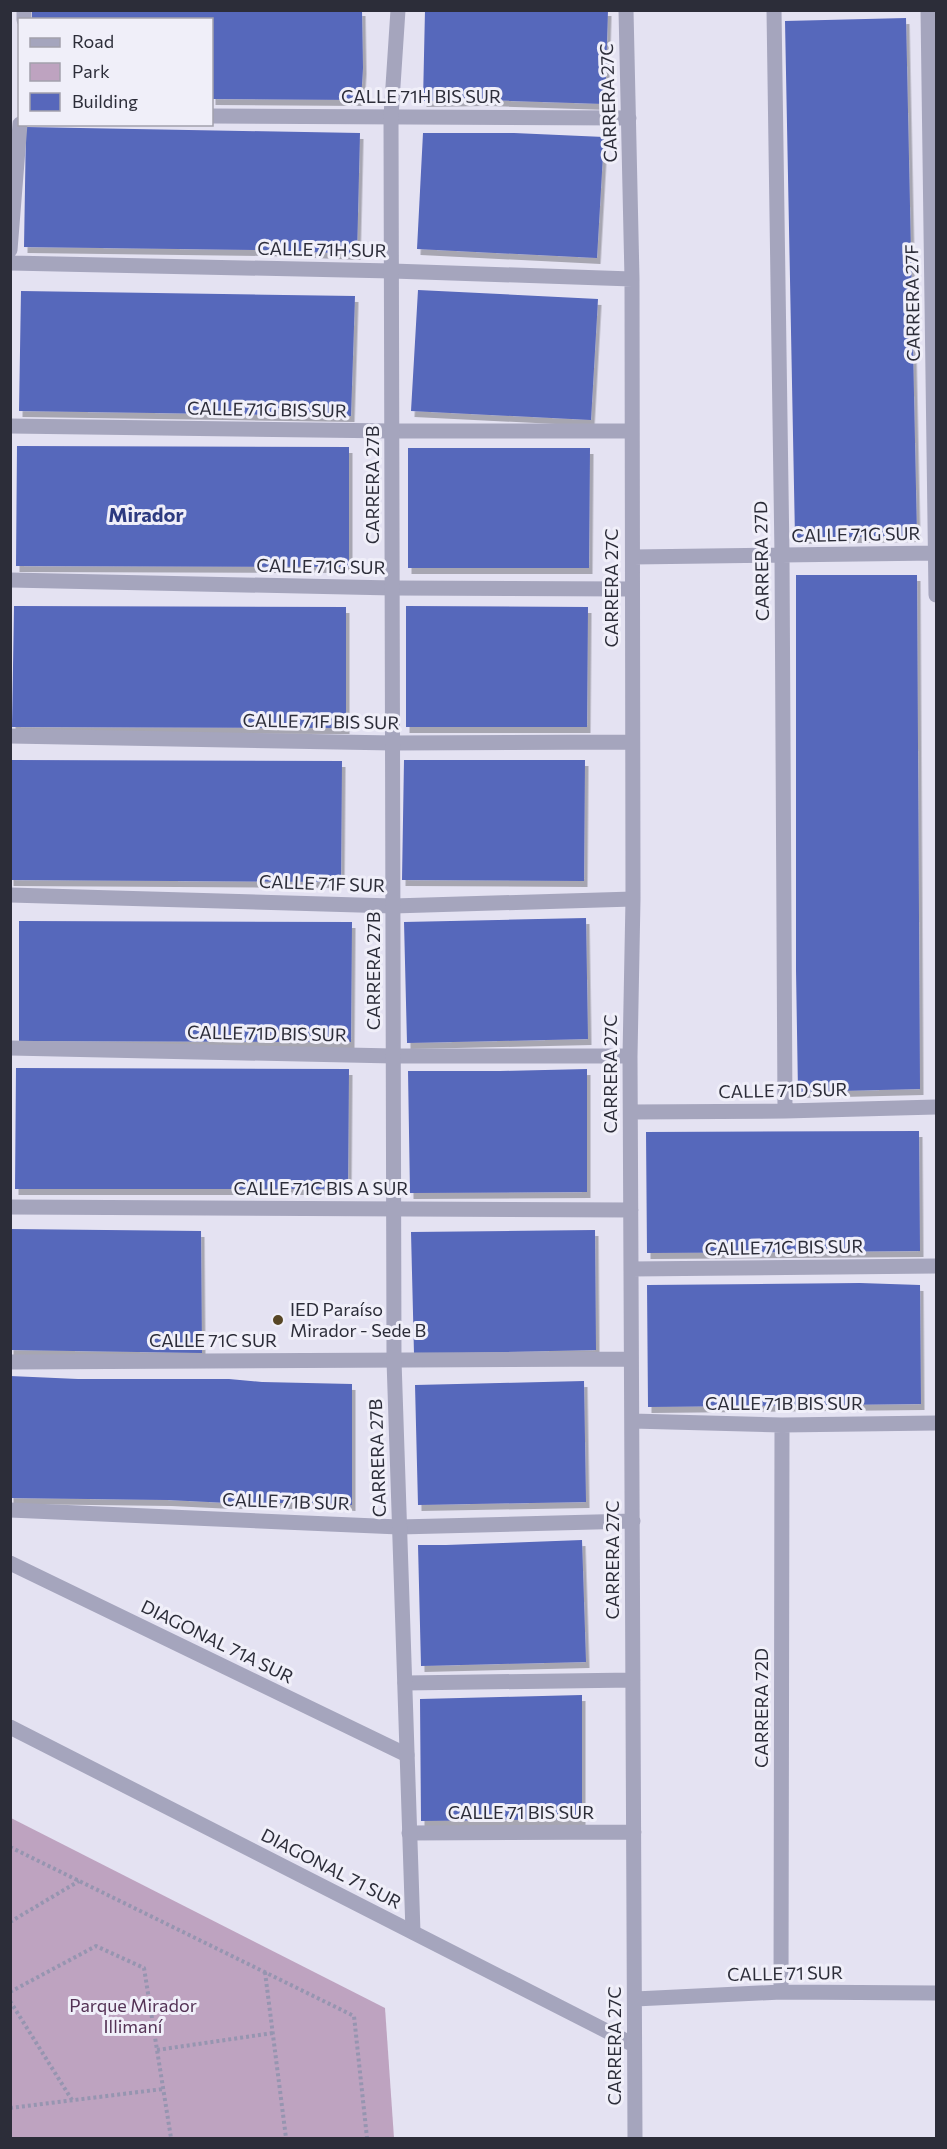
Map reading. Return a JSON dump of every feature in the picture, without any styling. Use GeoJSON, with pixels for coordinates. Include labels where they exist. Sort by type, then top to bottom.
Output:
{"type":"FeatureCollection","features":[{"type":"Feature","properties":{"kind":"street","name":"CARRERA 27B"},"geometry":{"type":"LineString","coordinates":[[398,10],[391,116],[394,1360],[413,1932]]}},
{"type":"Feature","properties":{"kind":"street","name":"CARRERA 27C"},"geometry":{"type":"LineString","coordinates":[[626,10],[632,279],[633,899],[630,1056],[635,2139]]}},
{"type":"Feature","properties":{"kind":"street","name":"CARRERA 27D"},"geometry":{"type":"LineString","coordinates":[[774,10],[782,556],[785,1111]]}},
{"type":"Feature","properties":{"kind":"street","name":"CARRERA 27F"},"geometry":{"type":"LineString","coordinates":[[928,10],[936,595]]}},
{"type":"Feature","properties":{"kind":"street","name":"CALLE 71H BIS SUR"},"geometry":{"type":"LineString","coordinates":[[213,116],[629,118]]}},
{"type":"Feature","properties":{"kind":"street"},"geometry":{"type":"LineString","coordinates":[[10,250],[20,126]]}},
{"type":"Feature","properties":{"kind":"street","name":"CALLE 71H SUR"},"geometry":{"type":"LineString","coordinates":[[10,263],[392,271],[632,279]]}},
{"type":"Feature","properties":{"kind":"street","name":"CALLE 71G BIS SUR"},"geometry":{"type":"LineString","coordinates":[[10,426],[392,431],[631,431]]}},
{"type":"Feature","properties":{"kind":"street","name":"CALLE 71G SUR"},"geometry":{"type":"LineString","coordinates":[[633,556],[936,553]]}},
{"type":"Feature","properties":{"kind":"street","name":"CALLE 71G SUR"},"geometry":{"type":"LineString","coordinates":[[10,580],[393,588],[631,589]]}},
{"type":"Feature","properties":{"kind":"street","name":"CALLE 71F BIS SUR"},"geometry":{"type":"LineString","coordinates":[[10,736],[393,743],[632,742]]}},
{"type":"Feature","properties":{"kind":"street","name":"CALLE 71F SUR"},"geometry":{"type":"LineString","coordinates":[[10,895],[393,906],[633,899]]}},
{"type":"Feature","properties":{"kind":"street","name":"CALLE 71D BIS SUR"},"geometry":{"type":"LineString","coordinates":[[10,1048],[393,1056],[630,1056]]}},
{"type":"Feature","properties":{"kind":"street","name":"CALLE 71D SUR"},"geometry":{"type":"LineString","coordinates":[[631,1112],[936,1107]]}},
{"type":"Feature","properties":{"kind":"street","name":"CALLE 71C BIS A SUR"},"geometry":{"type":"LineString","coordinates":[[10,1207],[631,1210]]}},
{"type":"Feature","properties":{"kind":"street","name":"CALLE 71C BIS SUR"},"geometry":{"type":"LineString","coordinates":[[631,1269],[936,1266]]}},
{"type":"Feature","properties":{"kind":"street","name":"CALLE 71C SUR"},"geometry":{"type":"LineString","coordinates":[[10,1362],[632,1359]]}},
{"type":"Feature","properties":{"kind":"street","name":"CALLE 71B BIS SUR"},"geometry":{"type":"LineString","coordinates":[[632,1421],[782,1425],[936,1423]]}},
{"type":"Feature","properties":{"kind":"street","name":"CARRERA 72D"},"geometry":{"type":"LineString","coordinates":[[781,1992],[782,1425]]}},
{"type":"Feature","properties":{"kind":"street","name":"CALLE 71B SUR"},"geometry":{"type":"LineString","coordinates":[[10,1510],[399,1527],[633,1521]]}},
{"type":"Feature","properties":{"kind":"street","name":"DIAGONAL 71A SUR"},"geometry":{"type":"LineString","coordinates":[[10,1563],[407,1755]]}},
{"type":"Feature","properties":{"kind":"street"},"geometry":{"type":"LineString","coordinates":[[405,1683],[633,1680]]}},
{"type":"Feature","properties":{"kind":"street","name":"DIAGONAL 71 SUR"},"geometry":{"type":"LineString","coordinates":[[10,1727],[634,2046]]}},
{"type":"Feature","properties":{"kind":"street","name":"CALLE 71 BIS SUR"},"geometry":{"type":"LineString","coordinates":[[409,1833],[633,1832]]}},
{"type":"Feature","properties":{"kind":"street","name":"CALLE 71 SUR"},"geometry":{"type":"LineString","coordinates":[[635,1999],[781,1992],[936,1993]]}},
{"type":"Feature","properties":{"kind":"path"},"geometry":{"type":"LineString","coordinates":[[10,1847],[354,2016],[367,2139]]}},
{"type":"Feature","properties":{"kind":"path"},"geometry":{"type":"LineString","coordinates":[[10,1922],[80,1881]]}},
{"type":"Feature","properties":{"kind":"path"},"geometry":{"type":"LineString","coordinates":[[10,1992],[96,1946],[144,1968],[171,2139]]}},
{"type":"Feature","properties":{"kind":"path"},"geometry":{"type":"LineString","coordinates":[[265,1972],[286,2139]]}},
{"type":"Feature","properties":{"kind":"path"},"geometry":{"type":"LineString","coordinates":[[10,2001],[72,2100]]}},
{"type":"Feature","properties":{"kind":"path"},"geometry":{"type":"LineString","coordinates":[[157,2050],[273,2033]]}},
{"type":"Feature","properties":{"kind":"path"},"geometry":{"type":"LineString","coordinates":[[10,2108],[163,2089]]}},
{"type":"Feature","properties":{"kind":"green space","name":"Parque Mirador Illimaní"},"geometry":{"type":"Polygon","coordinates":[[[11,1818],[385,2008],[394,2138],[11,2138],[11,1818]]]}},
{"type":"Feature","properties":{"kind":"building"},"geometry":{"type":"Polygon","coordinates":[[[32,10],[362,10],[361,100],[213,99],[213,18],[32,18],[32,10]]]}},
{"type":"Feature","properties":{"kind":"building"},"geometry":{"type":"Polygon","coordinates":[[[425,10],[608,10],[605,104],[484,100],[423,101],[425,10]]]}},
{"type":"Feature","properties":{"kind":"building"},"geometry":{"type":"Polygon","coordinates":[[[906,18],[917,536],[795,538],[785,21],[906,18]]]}},
{"type":"Feature","properties":{"kind":"building"},"geometry":{"type":"Polygon","coordinates":[[[26,127],[360,133],[357,254],[265,250],[24,247],[26,127]]]}},
{"type":"Feature","properties":{"kind":"building"},"geometry":{"type":"Polygon","coordinates":[[[423,133],[514,133],[604,137],[597,258],[417,249],[423,133]]]}},
{"type":"Feature","properties":{"kind":"building"},"geometry":{"type":"Polygon","coordinates":[[[418,290],[598,299],[591,420],[411,411],[418,290]]]}},
{"type":"Feature","properties":{"kind":"building"},"geometry":{"type":"Polygon","coordinates":[[[21,291],[355,296],[351,416],[19,411],[21,291]]]}},
{"type":"Feature","properties":{"kind":"building"},"geometry":{"type":"Polygon","coordinates":[[[17,446],[349,447],[349,567],[16,566],[17,446]]]}},
{"type":"Feature","properties":{"kind":"building"},"geometry":{"type":"Polygon","coordinates":[[[408,448],[590,448],[589,568],[408,568],[408,448]]]}},
{"type":"Feature","properties":{"kind":"building"},"geometry":{"type":"Polygon","coordinates":[[[796,575],[917,575],[920,1089],[798,1092],[796,575]]]}},
{"type":"Feature","properties":{"kind":"building"},"geometry":{"type":"Polygon","coordinates":[[[14,606],[346,607],[346,728],[12,727],[14,606]]]}},
{"type":"Feature","properties":{"kind":"building"},"geometry":{"type":"Polygon","coordinates":[[[406,606],[588,607],[587,727],[406,727],[406,606]]]}},
{"type":"Feature","properties":{"kind":"building"},"geometry":{"type":"Polygon","coordinates":[[[10,760],[342,761],[341,882],[10,880],[10,760]]]}},
{"type":"Feature","properties":{"kind":"building"},"geometry":{"type":"Polygon","coordinates":[[[404,760],[585,760],[584,881],[402,880],[404,760]]]}},
{"type":"Feature","properties":{"kind":"building"},"geometry":{"type":"Polygon","coordinates":[[[586,918],[588,1039],[407,1043],[404,922],[586,918]]]}},
{"type":"Feature","properties":{"kind":"building"},"geometry":{"type":"Polygon","coordinates":[[[19,921],[352,922],[351,1042],[19,1041],[19,921]]]}},
{"type":"Feature","properties":{"kind":"building"},"geometry":{"type":"Polygon","coordinates":[[[16,1068],[349,1069],[348,1189],[15,1189],[16,1068]]]}},
{"type":"Feature","properties":{"kind":"building"},"geometry":{"type":"Polygon","coordinates":[[[587,1069],[587,1192],[410,1193],[408,1071],[587,1069]]]}},
{"type":"Feature","properties":{"kind":"building"},"geometry":{"type":"Polygon","coordinates":[[[919,1131],[920,1251],[647,1253],[646,1132],[919,1131]]]}},
{"type":"Feature","properties":{"kind":"building"},"geometry":{"type":"Polygon","coordinates":[[[10,1229],[201,1231],[202,1353],[10,1350],[10,1229]]]}},
{"type":"Feature","properties":{"kind":"building"},"geometry":{"type":"Polygon","coordinates":[[[595,1230],[596,1350],[414,1354],[411,1232],[595,1230]]]}},
{"type":"Feature","properties":{"kind":"building"},"geometry":{"type":"Polygon","coordinates":[[[860,1283],[920,1285],[921,1404],[648,1407],[647,1285],[860,1283]]]}},
{"type":"Feature","properties":{"kind":"building"},"geometry":{"type":"Polygon","coordinates":[[[10,1376],[78,1379],[229,1379],[352,1384],[352,1505],[10,1498],[10,1376]]]}},
{"type":"Feature","properties":{"kind":"building"},"geometry":{"type":"Polygon","coordinates":[[[584,1381],[586,1502],[418,1505],[415,1385],[584,1381]]]}},
{"type":"Feature","properties":{"kind":"building"},"geometry":{"type":"Polygon","coordinates":[[[582,1540],[586,1662],[421,1666],[418,1545],[582,1540]]]}},
{"type":"Feature","properties":{"kind":"building"},"geometry":{"type":"Polygon","coordinates":[[[582,1695],[582,1819],[421,1821],[420,1699],[582,1695]]]}},
{"type":"Feature","properties":{"kind":"place","name":"IED Paraíso Mirador - Sede B"},"geometry":{"type":"Point","coordinates":[278,1320]}},
{"type":"Feature","properties":{"kind":"district","name":"Mirador"},"geometry":{"type":"Point","coordinates":[146,515]}}]}
